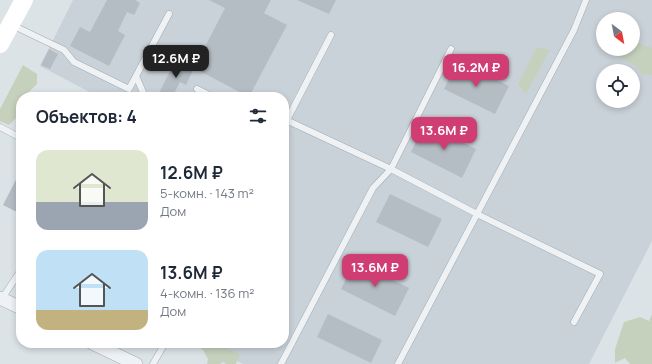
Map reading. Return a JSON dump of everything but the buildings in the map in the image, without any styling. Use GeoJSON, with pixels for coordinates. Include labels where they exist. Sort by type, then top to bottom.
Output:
{"type":"FeatureCollection","features":[{"type":"Feature","properties":{"kind":"street"},"geometry":{"type":"LineString","coordinates":[[0,44],[24,0]]}},
{"type":"Feature","properties":{"kind":"street"},"geometry":{"type":"LineString","coordinates":[[0,299],[16,306]]}},
{"type":"Feature","properties":{"kind":"street"},"geometry":{"type":"LineString","coordinates":[[104,348],[136,364]]}},
{"type":"Feature","properties":{"kind":"lane"},"geometry":{"type":"LineString","coordinates":[[398,364],[574,30],[586,0]]}},
{"type":"Feature","properties":{"kind":"lane"},"geometry":{"type":"LineString","coordinates":[[11,25],[64,50],[74,62],[129,89],[169,14]]}},
{"type":"Feature","properties":{"kind":"lane"},"geometry":{"type":"LineString","coordinates":[[289,113],[331,35]]}},
{"type":"Feature","properties":{"kind":"lane"},"geometry":{"type":"LineString","coordinates":[[281,364],[373,188],[391,169],[451,49]]}},
{"type":"Feature","properties":{"kind":"lane"},"geometry":{"type":"LineString","coordinates":[[136,76],[143,92]]}},
{"type":"Feature","properties":{"kind":"lane"},"geometry":{"type":"LineString","coordinates":[[197,89],[203,92]]}},
{"type":"Feature","properties":{"kind":"lane"},"geometry":{"type":"LineString","coordinates":[[289,122],[391,169],[477,214],[600,274],[574,322]]}},
{"type":"Feature","properties":{"kind":"lane"},"geometry":{"type":"LineString","coordinates":[[0,127],[16,135]]}},
{"type":"Feature","properties":{"kind":"lane"},"geometry":{"type":"LineString","coordinates":[[0,299],[16,277]]}},
{"type":"Feature","properties":{"kind":"lane"},"geometry":{"type":"LineString","coordinates":[[153,364],[162,348]]}},
{"type":"Feature","properties":{"kind":"shaded area"},"geometry":{"type":"Polygon","coordinates":[[[73,0],[652,0],[652,241],[589,364],[243,364],[210,348],[289,348],[289,92],[89,92],[40,66],[73,0]]]}},
{"type":"Feature","properties":{"kind":"green space"},"geometry":{"type":"Polygon","coordinates":[[[640,43],[652,48],[652,75],[642,74],[640,72],[640,64],[631,64],[617,56],[640,56],[640,43]]]}},
{"type":"Feature","properties":{"kind":"green space"},"geometry":{"type":"Polygon","coordinates":[[[537,47],[550,50],[526,94],[518,84],[537,47]]]}},
{"type":"Feature","properties":{"kind":"green space"},"geometry":{"type":"Polygon","coordinates":[[[23,65],[37,74],[37,84],[29,92],[16,92],[16,118],[9,125],[0,121],[0,109],[23,65]]]}},
{"type":"Feature","properties":{"kind":"green space"},"geometry":{"type":"Polygon","coordinates":[[[652,314],[652,364],[630,364],[625,358],[615,363],[615,349],[624,322],[640,317],[649,321],[652,314]]]}},
{"type":"Feature","properties":{"kind":"green space"},"geometry":{"type":"Polygon","coordinates":[[[200,348],[226,348],[240,354],[236,364],[226,364],[223,362],[220,364],[207,364],[208,359],[200,348]]]}}]}
